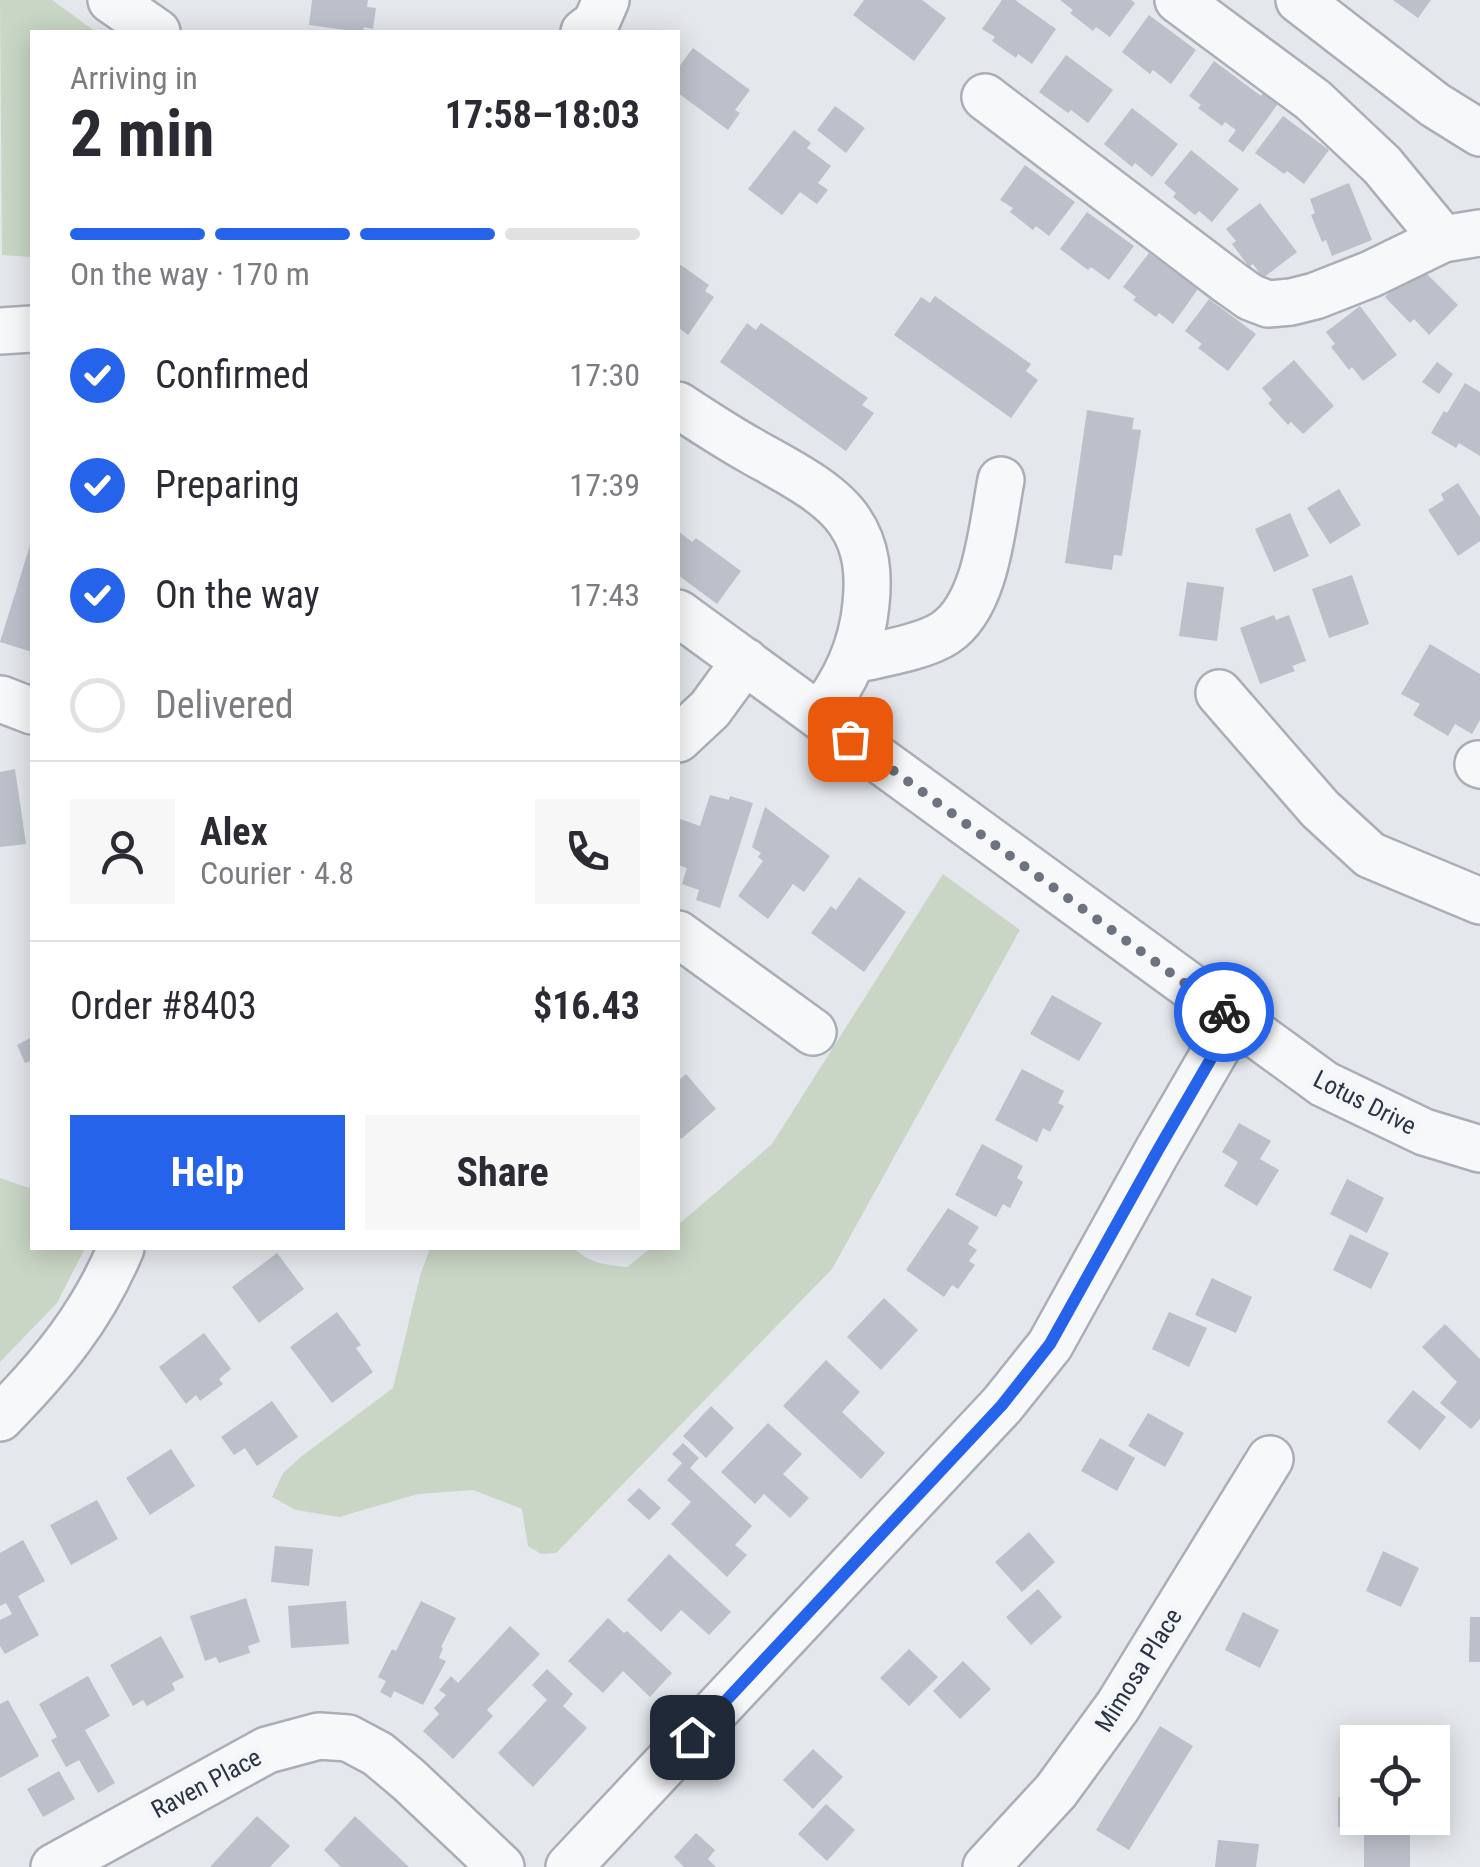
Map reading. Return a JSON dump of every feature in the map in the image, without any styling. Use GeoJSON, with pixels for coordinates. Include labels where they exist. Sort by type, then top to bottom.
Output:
{"type":"FeatureCollection","features":[{"type":"Feature","properties":{"kind":"street"},"geometry":{"type":"LineString","coordinates":[[111,0],[154,30]]}},
{"type":"Feature","properties":{"kind":"street"},"geometry":{"type":"LineString","coordinates":[[587,30],[596,23],[606,0]]}},
{"type":"Feature","properties":{"kind":"street"},"geometry":{"type":"LineString","coordinates":[[985,97],[1229,282],[1268,304],[1290,302],[1340,286],[1462,236],[1313,100],[1178,0]]}},
{"type":"Feature","properties":{"kind":"street"},"geometry":{"type":"LineString","coordinates":[[1299,0],[1435,105],[1480,134]]}},
{"type":"Feature","properties":{"kind":"street"},"geometry":{"type":"LineString","coordinates":[[0,331],[30,329]]}},
{"type":"Feature","properties":{"kind":"street"},"geometry":{"type":"LineString","coordinates":[[680,406],[821,493],[849,519],[860,540],[868,588],[865,617],[854,660],[838,691],[818,716]]}},
{"type":"Feature","properties":{"kind":"street"},"geometry":{"type":"LineString","coordinates":[[854,660],[944,634],[964,616],[982,579],[1001,480]]}},
{"type":"Feature","properties":{"kind":"street","name":"Lotus Drive"},"geometry":{"type":"LineString","coordinates":[[680,613],[1324,1084],[1424,1132],[1480,1149]]}},
{"type":"Feature","properties":{"kind":"street"},"geometry":{"type":"LineString","coordinates":[[680,737],[710,709],[745,661]]}},
{"type":"Feature","properties":{"kind":"street"},"geometry":{"type":"LineString","coordinates":[[1219,693],[1320,809],[1370,856],[1480,902]]}},
{"type":"Feature","properties":{"kind":"street"},"geometry":{"type":"LineString","coordinates":[[1,699],[30,710]]}},
{"type":"Feature","properties":{"kind":"street"},"geometry":{"type":"LineString","coordinates":[[680,935],[814,1032]]}},
{"type":"Feature","properties":{"kind":"street"},"geometry":{"type":"LineString","coordinates":[[569,1867],[1002,1405],[1050,1344],[1234,1019]]}},
{"type":"Feature","properties":{"kind":"street"},"geometry":{"type":"LineString","coordinates":[[0,1418],[34,1384],[81,1325],[120,1250]]}},
{"type":"Feature","properties":{"kind":"street","name":"Mimosa Place"},"geometry":{"type":"LineString","coordinates":[[986,1867],[1056,1790],[1118,1706],[1270,1458]]}},
{"type":"Feature","properties":{"kind":"street","name":"Raven Place"},"geometry":{"type":"LineString","coordinates":[[54,1867],[267,1750],[320,1736],[348,1738],[378,1754],[502,1867]]}},
{"type":"Feature","properties":{"kind":"green space"},"geometry":{"type":"Polygon","coordinates":[[[0,0],[52,0],[93,30],[30,30],[30,257],[2,255],[0,0]]]}},
{"type":"Feature","properties":{"kind":"green space"},"geometry":{"type":"Polygon","coordinates":[[[943,874],[1020,930],[832,1269],[556,1553],[541,1554],[528,1546],[522,1509],[473,1490],[418,1494],[339,1517],[296,1510],[272,1497],[283,1473],[393,1388],[429,1250],[576,1250],[591,1260],[627,1267],[648,1250],[680,1250],[680,1223],[772,1144],[943,874]]]}},
{"type":"Feature","properties":{"kind":"green space"},"geometry":{"type":"Polygon","coordinates":[[[0,1178],[30,1188],[30,1250],[84,1250],[57,1303],[0,1362],[0,1178]]]}},
{"type":"Feature","properties":{"kind":"building"},"geometry":{"type":"Polygon","coordinates":[[[312,0],[368,0],[367,7],[376,8],[373,29],[309,25],[312,0]]]}},
{"type":"Feature","properties":{"kind":"building"},"geometry":{"type":"Polygon","coordinates":[[[864,0],[922,0],[946,18],[914,61],[853,15],[864,0]]]}},
{"type":"Feature","properties":{"kind":"building"},"geometry":{"type":"Polygon","coordinates":[[[1002,0],[1015,0],[1056,29],[1032,64],[1018,54],[1016,58],[982,29],[1002,0]]]}},
{"type":"Feature","properties":{"kind":"building"},"geometry":{"type":"Polygon","coordinates":[[[1060,0],[1135,3],[1110,37],[1096,27],[1093,31],[1060,0]]]}},
{"type":"Feature","properties":{"kind":"building"},"geometry":{"type":"Polygon","coordinates":[[[1393,0],[1431,0],[1418,18],[1393,0]]]}},
{"type":"Feature","properties":{"kind":"building"},"geometry":{"type":"Polygon","coordinates":[[[1149,15],[1196,50],[1171,84],[1153,70],[1150,74],[1122,52],[1149,15]]]}},
{"type":"Feature","properties":{"kind":"building"},"geometry":{"type":"Polygon","coordinates":[[[693,48],[750,90],[735,110],[740,113],[728,130],[680,94],[680,65],[693,48]]]}},
{"type":"Feature","properties":{"kind":"building"},"geometry":{"type":"Polygon","coordinates":[[[1066,55],[1113,90],[1088,123],[1039,92],[1066,55]]]}},
{"type":"Feature","properties":{"kind":"building"},"geometry":{"type":"Polygon","coordinates":[[[1214,61],[1261,96],[1265,90],[1280,101],[1243,152],[1228,141],[1236,130],[1225,122],[1222,126],[1189,96],[1214,61]]]}},
{"type":"Feature","properties":{"kind":"building"},"geometry":{"type":"Polygon","coordinates":[[[835,106],[865,128],[846,153],[817,130],[835,106]]]}},
{"type":"Feature","properties":{"kind":"building"},"geometry":{"type":"Polygon","coordinates":[[[1132,108],[1178,144],[1152,177],[1135,163],[1132,167],[1104,144],[1132,108]]]}},
{"type":"Feature","properties":{"kind":"building"},"geometry":{"type":"Polygon","coordinates":[[[1283,116],[1329,150],[1304,184],[1255,153],[1283,116]]]}},
{"type":"Feature","properties":{"kind":"building"},"geometry":{"type":"Polygon","coordinates":[[[794,130],[811,143],[807,148],[831,166],[818,183],[828,190],[817,204],[800,192],[782,215],[748,189],[794,130]]]}},
{"type":"Feature","properties":{"kind":"building"},"geometry":{"type":"Polygon","coordinates":[[[1191,150],[1239,189],[1212,222],[1199,211],[1195,215],[1173,197],[1176,193],[1164,183],[1191,150]]]}},
{"type":"Feature","properties":{"kind":"building"},"geometry":{"type":"Polygon","coordinates":[[[1025,165],[1075,202],[1049,236],[1036,226],[1033,230],[1000,200],[1025,165]]]}},
{"type":"Feature","properties":{"kind":"building"},"geometry":{"type":"Polygon","coordinates":[[[1349,183],[1372,240],[1332,256],[1311,215],[1315,213],[1310,199],[1349,183]]]}},
{"type":"Feature","properties":{"kind":"building"},"geometry":{"type":"Polygon","coordinates":[[[1260,203],[1297,252],[1263,278],[1253,264],[1249,267],[1226,229],[1260,203]]]}},
{"type":"Feature","properties":{"kind":"building"},"geometry":{"type":"Polygon","coordinates":[[[1087,212],[1134,246],[1109,280],[1060,249],[1087,212]]]}},
{"type":"Feature","properties":{"kind":"building"},"geometry":{"type":"Polygon","coordinates":[[[1149,253],[1198,289],[1173,324],[1133,300],[1136,297],[1123,287],[1149,253]]]}},
{"type":"Feature","properties":{"kind":"building"},"geometry":{"type":"Polygon","coordinates":[[[680,264],[709,285],[705,291],[714,297],[688,335],[680,329],[680,264]]]}},
{"type":"Feature","properties":{"kind":"building"},"geometry":{"type":"Polygon","coordinates":[[[1417,264],[1458,305],[1429,335],[1414,319],[1410,323],[1385,297],[1417,264]]]}},
{"type":"Feature","properties":{"kind":"building"},"geometry":{"type":"Polygon","coordinates":[[[935,296],[1031,364],[1026,371],[1038,380],[1011,418],[894,335],[921,297],[930,303],[935,296]]]}},
{"type":"Feature","properties":{"kind":"building"},"geometry":{"type":"Polygon","coordinates":[[[1209,299],[1256,334],[1228,371],[1198,348],[1202,344],[1185,331],[1209,299]]]}},
{"type":"Feature","properties":{"kind":"building"},"geometry":{"type":"Polygon","coordinates":[[[1360,306],[1397,355],[1363,381],[1331,347],[1335,344],[1326,332],[1360,306]]]}},
{"type":"Feature","properties":{"kind":"building"},"geometry":{"type":"Polygon","coordinates":[[[747,323],[756,330],[761,323],[868,398],[862,405],[874,413],[846,451],[720,362],[747,323]]]}},
{"type":"Feature","properties":{"kind":"building"},"geometry":{"type":"Polygon","coordinates":[[[1294,360],[1334,406],[1303,434],[1291,422],[1288,425],[1268,403],[1272,400],[1262,388],[1294,360]]]}},
{"type":"Feature","properties":{"kind":"building"},"geometry":{"type":"Polygon","coordinates":[[[1437,362],[1453,374],[1439,394],[1422,382],[1437,362]]]}},
{"type":"Feature","properties":{"kind":"building"},"geometry":{"type":"Polygon","coordinates":[[[1465,383],[1480,392],[1480,456],[1431,433],[1465,383]]]}},
{"type":"Feature","properties":{"kind":"building"},"geometry":{"type":"Polygon","coordinates":[[[1087,410],[1134,418],[1132,429],[1141,430],[1122,556],[1114,555],[1112,570],[1065,563],[1087,410]]]}},
{"type":"Feature","properties":{"kind":"building"},"geometry":{"type":"Polygon","coordinates":[[[1458,483],[1480,517],[1480,541],[1458,556],[1428,510],[1444,500],[1441,494],[1458,483]]]}},
{"type":"Feature","properties":{"kind":"building"},"geometry":{"type":"Polygon","coordinates":[[[1339,489],[1361,525],[1330,544],[1307,508],[1339,489]]]}},
{"type":"Feature","properties":{"kind":"building"},"geometry":{"type":"Polygon","coordinates":[[[1290,513],[1309,556],[1274,572],[1255,529],[1290,513]]]}},
{"type":"Feature","properties":{"kind":"building"},"geometry":{"type":"Polygon","coordinates":[[[680,533],[692,542],[696,538],[741,571],[717,604],[680,576],[680,533]]]}},
{"type":"Feature","properties":{"kind":"building"},"geometry":{"type":"Polygon","coordinates":[[[30,545],[30,651],[0,642],[30,545]]]}},
{"type":"Feature","properties":{"kind":"building"},"geometry":{"type":"Polygon","coordinates":[[[1352,575],[1369,624],[1329,638],[1312,589],[1352,575]]]}},
{"type":"Feature","properties":{"kind":"building"},"geometry":{"type":"Polygon","coordinates":[[[1187,582],[1224,587],[1217,641],[1179,636],[1187,582]]]}},
{"type":"Feature","properties":{"kind":"building"},"geometry":{"type":"Polygon","coordinates":[[[1274,615],[1276,620],[1289,615],[1306,661],[1292,666],[1295,671],[1260,684],[1240,628],[1274,615]]]}},
{"type":"Feature","properties":{"kind":"building"},"geometry":{"type":"Polygon","coordinates":[[[1430,644],[1480,674],[1480,720],[1472,734],[1455,724],[1448,736],[1413,715],[1420,704],[1401,694],[1430,644]]]}},
{"type":"Feature","properties":{"kind":"building"},"geometry":{"type":"Polygon","coordinates":[[[15,769],[26,844],[0,847],[0,772],[15,769]]]}},
{"type":"Feature","properties":{"kind":"building"},"geometry":{"type":"Polygon","coordinates":[[[710,795],[753,803],[720,908],[696,900],[699,890],[682,884],[687,868],[680,866],[680,819],[700,826],[710,795]]]}},
{"type":"Feature","properties":{"kind":"building"},"geometry":{"type":"Polygon","coordinates":[[[765,807],[830,856],[804,892],[793,884],[768,919],[738,896],[763,861],[758,857],[761,853],[752,847],[765,807]]]}},
{"type":"Feature","properties":{"kind":"building"},"geometry":{"type":"Polygon","coordinates":[[[859,877],[906,912],[864,972],[811,933],[831,906],[836,910],[859,877]]]}},
{"type":"Feature","properties":{"kind":"building"},"geometry":{"type":"Polygon","coordinates":[[[1052,995],[1102,1023],[1079,1061],[1030,1034],[1052,995]]]}},
{"type":"Feature","properties":{"kind":"building"},"geometry":{"type":"Polygon","coordinates":[[[30,1038],[30,1061],[25,1063],[17,1045],[30,1038]]]}},
{"type":"Feature","properties":{"kind":"building"},"geometry":{"type":"Polygon","coordinates":[[[1022,1069],[1064,1091],[1058,1103],[1064,1106],[1050,1132],[1043,1128],[1037,1142],[995,1120],[1022,1069]]]}},
{"type":"Feature","properties":{"kind":"building"},"geometry":{"type":"Polygon","coordinates":[[[686,1074],[716,1109],[681,1139],[680,1138],[680,1079],[686,1074]]]}},
{"type":"Feature","properties":{"kind":"building"},"geometry":{"type":"Polygon","coordinates":[[[1239,1123],[1271,1141],[1260,1159],[1279,1170],[1257,1206],[1224,1186],[1238,1162],[1222,1152],[1239,1123]]]}},
{"type":"Feature","properties":{"kind":"building"},"geometry":{"type":"Polygon","coordinates":[[[982,1144],[1023,1166],[1017,1178],[1023,1182],[1010,1208],[1003,1204],[996,1217],[955,1195],[982,1144]]]}},
{"type":"Feature","properties":{"kind":"building"},"geometry":{"type":"Polygon","coordinates":[[[1347,1179],[1384,1198],[1367,1233],[1330,1214],[1347,1179]]]}},
{"type":"Feature","properties":{"kind":"building"},"geometry":{"type":"Polygon","coordinates":[[[948,1208],[979,1227],[968,1244],[977,1250],[969,1261],[975,1265],[958,1289],[952,1285],[944,1297],[906,1270],[948,1208]]]}},
{"type":"Feature","properties":{"kind":"building"},"geometry":{"type":"Polygon","coordinates":[[[1350,1234],[1389,1253],[1371,1289],[1333,1270],[1350,1234]]]}},
{"type":"Feature","properties":{"kind":"building"},"geometry":{"type":"Polygon","coordinates":[[[277,1253],[304,1289],[259,1323],[232,1287],[277,1253]]]}},
{"type":"Feature","properties":{"kind":"building"},"geometry":{"type":"Polygon","coordinates":[[[1212,1278],[1252,1297],[1236,1333],[1195,1315],[1212,1278]]]}},
{"type":"Feature","properties":{"kind":"building"},"geometry":{"type":"Polygon","coordinates":[[[884,1298],[918,1330],[881,1370],[847,1337],[884,1298]]]}},
{"type":"Feature","properties":{"kind":"building"},"geometry":{"type":"Polygon","coordinates":[[[337,1312],[361,1345],[356,1348],[373,1372],[332,1403],[290,1347],[337,1312]]]}},
{"type":"Feature","properties":{"kind":"building"},"geometry":{"type":"Polygon","coordinates":[[[1169,1312],[1207,1328],[1189,1367],[1152,1349],[1169,1312]]]}},
{"type":"Feature","properties":{"kind":"building"},"geometry":{"type":"Polygon","coordinates":[[[1445,1324],[1480,1359],[1480,1419],[1471,1429],[1440,1403],[1457,1382],[1422,1347],[1445,1324]]]}},
{"type":"Feature","properties":{"kind":"building"},"geometry":{"type":"Polygon","coordinates":[[[204,1333],[231,1369],[219,1379],[223,1384],[200,1401],[196,1395],[186,1404],[159,1367],[204,1333]]]}},
{"type":"Feature","properties":{"kind":"building"},"geometry":{"type":"Polygon","coordinates":[[[826,1360],[860,1392],[842,1412],[885,1453],[861,1479],[783,1406],[826,1360]]]}},
{"type":"Feature","properties":{"kind":"building"},"geometry":{"type":"Polygon","coordinates":[[[1413,1390],[1446,1417],[1420,1450],[1387,1422],[1413,1390]]]}},
{"type":"Feature","properties":{"kind":"building"},"geometry":{"type":"Polygon","coordinates":[[[272,1401],[298,1437],[257,1466],[245,1448],[234,1455],[221,1437],[272,1401]]]}},
{"type":"Feature","properties":{"kind":"building"},"geometry":{"type":"Polygon","coordinates":[[[711,1406],[734,1428],[706,1458],[683,1436],[711,1406]]]}},
{"type":"Feature","properties":{"kind":"building"},"geometry":{"type":"Polygon","coordinates":[[[1148,1413],[1184,1433],[1165,1467],[1128,1446],[1148,1413]]]}},
{"type":"Feature","properties":{"kind":"building"},"geometry":{"type":"Polygon","coordinates":[[[768,1423],[802,1454],[783,1474],[809,1498],[790,1518],[764,1494],[755,1504],[721,1472],[768,1423]]]}},
{"type":"Feature","properties":{"kind":"building"},"geometry":{"type":"Polygon","coordinates":[[[1100,1438],[1135,1458],[1117,1491],[1081,1471],[1100,1438]]]}},
{"type":"Feature","properties":{"kind":"building"},"geometry":{"type":"Polygon","coordinates":[[[683,1443],[699,1458],[690,1468],[752,1526],[735,1545],[747,1555],[727,1577],[671,1524],[691,1502],[667,1480],[682,1463],[672,1454],[683,1443]]]}},
{"type":"Feature","properties":{"kind":"building"},"geometry":{"type":"Polygon","coordinates":[[[171,1449],[195,1486],[150,1515],[126,1478],[171,1449]]]}},
{"type":"Feature","properties":{"kind":"building"},"geometry":{"type":"Polygon","coordinates":[[[639,1488],[661,1508],[649,1520],[627,1500],[639,1488]]]}},
{"type":"Feature","properties":{"kind":"building"},"geometry":{"type":"Polygon","coordinates":[[[97,1500],[118,1539],[71,1565],[50,1525],[97,1500]]]}},
{"type":"Feature","properties":{"kind":"building"},"geometry":{"type":"Polygon","coordinates":[[[1029,1532],[1055,1562],[1022,1592],[995,1562],[1029,1532]]]}},
{"type":"Feature","properties":{"kind":"building"},"geometry":{"type":"Polygon","coordinates":[[[23,1540],[45,1581],[18,1596],[39,1635],[5,1654],[0,1646],[0,1620],[12,1614],[6,1603],[0,1606],[0,1553],[23,1540]]]}},
{"type":"Feature","properties":{"kind":"building"},"geometry":{"type":"Polygon","coordinates":[[[275,1546],[313,1549],[309,1586],[271,1582],[275,1546]]]}},
{"type":"Feature","properties":{"kind":"building"},"geometry":{"type":"Polygon","coordinates":[[[1383,1551],[1419,1568],[1401,1607],[1366,1591],[1383,1551]]]}},
{"type":"Feature","properties":{"kind":"building"},"geometry":{"type":"Polygon","coordinates":[[[669,1554],[731,1612],[709,1635],[681,1610],[661,1632],[627,1600],[669,1554]]]}},
{"type":"Feature","properties":{"kind":"building"},"geometry":{"type":"Polygon","coordinates":[[[1038,1589],[1062,1617],[1031,1645],[1006,1617],[1038,1589]]]}},
{"type":"Feature","properties":{"kind":"building"},"geometry":{"type":"Polygon","coordinates":[[[246,1598],[260,1642],[248,1646],[250,1653],[219,1663],[216,1657],[205,1661],[190,1616],[246,1598]]]}},
{"type":"Feature","properties":{"kind":"building"},"geometry":{"type":"Polygon","coordinates":[[[346,1601],[349,1644],[291,1648],[288,1606],[346,1601]]]}},
{"type":"Feature","properties":{"kind":"building"},"geometry":{"type":"Polygon","coordinates":[[[421,1601],[456,1618],[441,1647],[439,1658],[446,1661],[423,1705],[394,1691],[391,1698],[380,1692],[386,1681],[378,1677],[421,1601]]]}},
{"type":"Feature","properties":{"kind":"building"},"geometry":{"type":"Polygon","coordinates":[[[1243,1612],[1279,1630],[1260,1668],[1225,1650],[1243,1612]]]}},
{"type":"Feature","properties":{"kind":"building"},"geometry":{"type":"Polygon","coordinates":[[[1470,1617],[1480,1617],[1480,1662],[1469,1662],[1470,1617]]]}},
{"type":"Feature","properties":{"kind":"building"},"geometry":{"type":"Polygon","coordinates":[[[608,1618],[672,1673],[650,1697],[623,1671],[603,1693],[568,1661],[608,1618]]]}},
{"type":"Feature","properties":{"kind":"building"},"geometry":{"type":"Polygon","coordinates":[[[510,1626],[540,1654],[487,1710],[493,1716],[453,1759],[423,1731],[439,1714],[434,1708],[446,1695],[439,1690],[451,1676],[458,1683],[510,1626]]]}},
{"type":"Feature","properties":{"kind":"building"},"geometry":{"type":"Polygon","coordinates":[[[161,1636],[184,1677],[172,1683],[175,1690],[147,1706],[143,1700],[133,1706],[110,1665],[161,1636]]]}},
{"type":"Feature","properties":{"kind":"building"},"geometry":{"type":"Polygon","coordinates":[[[909,1649],[938,1677],[909,1706],[880,1678],[909,1649]]]}},
{"type":"Feature","properties":{"kind":"building"},"geometry":{"type":"Polygon","coordinates":[[[963,1661],[991,1689],[960,1719],[933,1691],[963,1661]]]}},
{"type":"Feature","properties":{"kind":"building"},"geometry":{"type":"Polygon","coordinates":[[[547,1669],[573,1694],[563,1706],[587,1728],[533,1787],[498,1753],[547,1700],[532,1685],[547,1669]]]}},
{"type":"Feature","properties":{"kind":"building"},"geometry":{"type":"Polygon","coordinates":[[[88,1676],[110,1716],[85,1730],[115,1783],[98,1793],[79,1760],[66,1767],[51,1740],[57,1737],[39,1704],[88,1676]]]}},
{"type":"Feature","properties":{"kind":"building"},"geometry":{"type":"Polygon","coordinates":[[[8,1700],[39,1756],[0,1778],[0,1704],[8,1700]]]}},
{"type":"Feature","properties":{"kind":"building"},"geometry":{"type":"Polygon","coordinates":[[[1160,1726],[1193,1746],[1129,1850],[1096,1830],[1160,1726]]]}},
{"type":"Feature","properties":{"kind":"building"},"geometry":{"type":"Polygon","coordinates":[[[813,1749],[843,1777],[813,1809],[783,1780],[813,1749]]]}},
{"type":"Feature","properties":{"kind":"building"},"geometry":{"type":"Polygon","coordinates":[[[59,1771],[75,1799],[43,1817],[27,1789],[59,1771]]]}},
{"type":"Feature","properties":{"kind":"building"},"geometry":{"type":"Polygon","coordinates":[[[826,1804],[855,1830],[827,1861],[798,1834],[826,1804]]]}},
{"type":"Feature","properties":{"kind":"building"},"geometry":{"type":"Polygon","coordinates":[[[257,1816],[290,1846],[270,1867],[210,1867],[257,1816]]]}},
{"type":"Feature","properties":{"kind":"building"},"geometry":{"type":"Polygon","coordinates":[[[355,1816],[409,1867],[341,1867],[324,1850],[355,1816]]]}},
{"type":"Feature","properties":{"kind":"building"},"geometry":{"type":"Polygon","coordinates":[[[696,1833],[715,1850],[708,1859],[716,1867],[684,1867],[674,1857],[696,1833]]]}},
{"type":"Feature","properties":{"kind":"building"},"geometry":{"type":"Polygon","coordinates":[[[1364,1835],[1410,1835],[1410,1867],[1364,1867],[1364,1835]]]}},
{"type":"Feature","properties":{"kind":"building"},"geometry":{"type":"Polygon","coordinates":[[[1218,1840],[1259,1844],[1256,1867],[1215,1867],[1218,1840]]]}},
{"type":"Feature","properties":{"kind":"way so far"},"geometry":{"type":"LineString","coordinates":[[850,739],[1224,1012]]}},
{"type":"Feature","properties":{"kind":"route"},"geometry":{"type":"LineString","coordinates":[[692,1737],[1002,1405],[1050,1344],[1234,1019],[1224,1012]]}}]}
